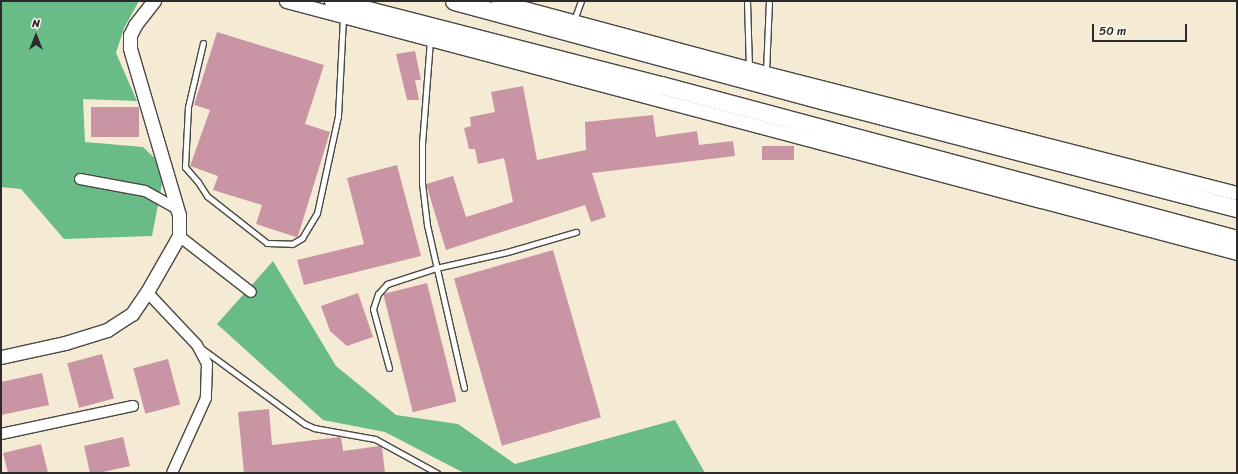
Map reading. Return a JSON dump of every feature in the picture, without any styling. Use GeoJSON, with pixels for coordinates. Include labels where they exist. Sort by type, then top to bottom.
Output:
{"type":"FeatureCollection","features":[{"type":"Feature","properties":{"kind":"highway"},"geometry":{"type":"LineString","coordinates":[[333,1],[660,85],[1237,239]]}},
{"type":"Feature","properties":{"kind":"highway"},"geometry":{"type":"LineString","coordinates":[[454,1],[1237,208]]}},
{"type":"Feature","properties":{"kind":"street"},"geometry":{"type":"LineString","coordinates":[[1,357],[66,343],[107,330],[132,314],[147,292],[179,236],[177,209],[130,48],[130,35],[135,25],[154,1]]}},
{"type":"Feature","properties":{"kind":"street"},"geometry":{"type":"LineString","coordinates":[[286,1],[1237,253]]}},
{"type":"Feature","properties":{"kind":"street"},"geometry":{"type":"LineString","coordinates":[[498,1],[749,68],[1237,193]]}},
{"type":"Feature","properties":{"kind":"street"},"geometry":{"type":"LineString","coordinates":[[80,179],[145,190],[177,209]]}},
{"type":"Feature","properties":{"kind":"street"},"geometry":{"type":"LineString","coordinates":[[179,236],[251,292]]}},
{"type":"Feature","properties":{"kind":"street"},"geometry":{"type":"LineString","coordinates":[[147,292],[197,345],[207,364],[206,398],[172,473]]}},
{"type":"Feature","properties":{"kind":"street"},"geometry":{"type":"LineString","coordinates":[[1,434],[134,406]]}},
{"type":"Feature","properties":{"kind":"lane"},"geometry":{"type":"LineString","coordinates":[[574,21],[581,1]]}},
{"type":"Feature","properties":{"kind":"lane"},"geometry":{"type":"LineString","coordinates":[[746,1],[749,68]]}},
{"type":"Feature","properties":{"kind":"lane"},"geometry":{"type":"LineString","coordinates":[[766,72],[769,1]]}},
{"type":"Feature","properties":{"kind":"lane"},"geometry":{"type":"LineString","coordinates":[[203,43],[188,107],[185,167],[198,182],[207,196],[267,243],[292,244],[302,238],[317,213],[338,116],[343,16]]}},
{"type":"Feature","properties":{"kind":"lane"},"geometry":{"type":"LineString","coordinates":[[430,39],[422,143],[422,183],[427,225],[464,388]]}},
{"type":"Feature","properties":{"kind":"lane"},"geometry":{"type":"LineString","coordinates":[[389,368],[373,309],[378,294],[387,284],[436,268],[507,252],[576,232]]}},
{"type":"Feature","properties":{"kind":"lane"},"geometry":{"type":"LineString","coordinates":[[197,345],[305,424],[314,428],[375,439],[438,473]]}},
{"type":"Feature","properties":{"kind":"green space"},"geometry":{"type":"Polygon","coordinates":[[[1,1],[139,1],[124,28],[116,53],[137,101],[83,99],[85,142],[143,147],[165,168],[152,236],[64,239],[21,189],[1,187],[1,1]]]}},
{"type":"Feature","properties":{"kind":"green space"},"geometry":{"type":"Polygon","coordinates":[[[273,261],[336,366],[396,415],[458,424],[515,464],[675,420],[705,473],[464,473],[385,432],[323,420],[217,324],[273,261]]]}},
{"type":"Feature","properties":{"kind":"building"},"geometry":{"type":"Polygon","coordinates":[[[217,32],[324,65],[305,124],[330,132],[298,236],[296,237],[256,224],[262,205],[213,190],[218,176],[190,166],[210,110],[194,105],[217,32]]]}},
{"type":"Feature","properties":{"kind":"building"},"geometry":{"type":"Polygon","coordinates":[[[415,51],[421,80],[415,80],[419,100],[407,100],[396,54],[415,51]]]}},
{"type":"Feature","properties":{"kind":"building"},"geometry":{"type":"Polygon","coordinates":[[[523,86],[537,160],[586,150],[585,122],[653,115],[656,137],[697,131],[699,145],[733,141],[735,156],[592,173],[606,217],[591,222],[585,205],[446,250],[426,184],[453,176],[466,217],[513,202],[504,158],[478,164],[475,149],[469,149],[464,128],[471,126],[470,117],[495,112],[491,92],[523,86]]]}},
{"type":"Feature","properties":{"kind":"building"},"geometry":{"type":"Polygon","coordinates":[[[91,107],[139,107],[139,137],[91,137],[91,107]]]}},
{"type":"Feature","properties":{"kind":"building"},"geometry":{"type":"Polygon","coordinates":[[[762,146],[794,146],[794,160],[762,160],[762,146]]]}},
{"type":"Feature","properties":{"kind":"building"},"geometry":{"type":"Polygon","coordinates":[[[397,165],[421,256],[304,285],[297,260],[364,244],[347,178],[397,165]]]}},
{"type":"Feature","properties":{"kind":"building"},"geometry":{"type":"Polygon","coordinates":[[[553,250],[601,417],[502,446],[454,278],[553,250]]]}},
{"type":"Feature","properties":{"kind":"building"},"geometry":{"type":"Polygon","coordinates":[[[427,283],[457,401],[413,412],[383,294],[427,283]]]}},
{"type":"Feature","properties":{"kind":"building"},"geometry":{"type":"Polygon","coordinates":[[[358,293],[373,337],[347,346],[330,331],[321,306],[358,293]]]}},
{"type":"Feature","properties":{"kind":"building"},"geometry":{"type":"Polygon","coordinates":[[[102,354],[114,398],[79,408],[67,363],[102,354]]]}},
{"type":"Feature","properties":{"kind":"building"},"geometry":{"type":"Polygon","coordinates":[[[168,359],[180,404],[145,414],[133,368],[168,359]]]}},
{"type":"Feature","properties":{"kind":"building"},"geometry":{"type":"Polygon","coordinates":[[[42,373],[49,405],[1,415],[1,382],[42,373]]]}},
{"type":"Feature","properties":{"kind":"building"},"geometry":{"type":"Polygon","coordinates":[[[269,409],[272,445],[341,437],[343,451],[380,446],[382,447],[385,473],[244,473],[238,412],[269,409]]]}},
{"type":"Feature","properties":{"kind":"building"},"geometry":{"type":"Polygon","coordinates":[[[123,437],[130,466],[98,473],[90,473],[84,446],[123,437]]]}},
{"type":"Feature","properties":{"kind":"building"},"geometry":{"type":"Polygon","coordinates":[[[41,444],[48,473],[8,473],[3,453],[41,444]]]}}]}
